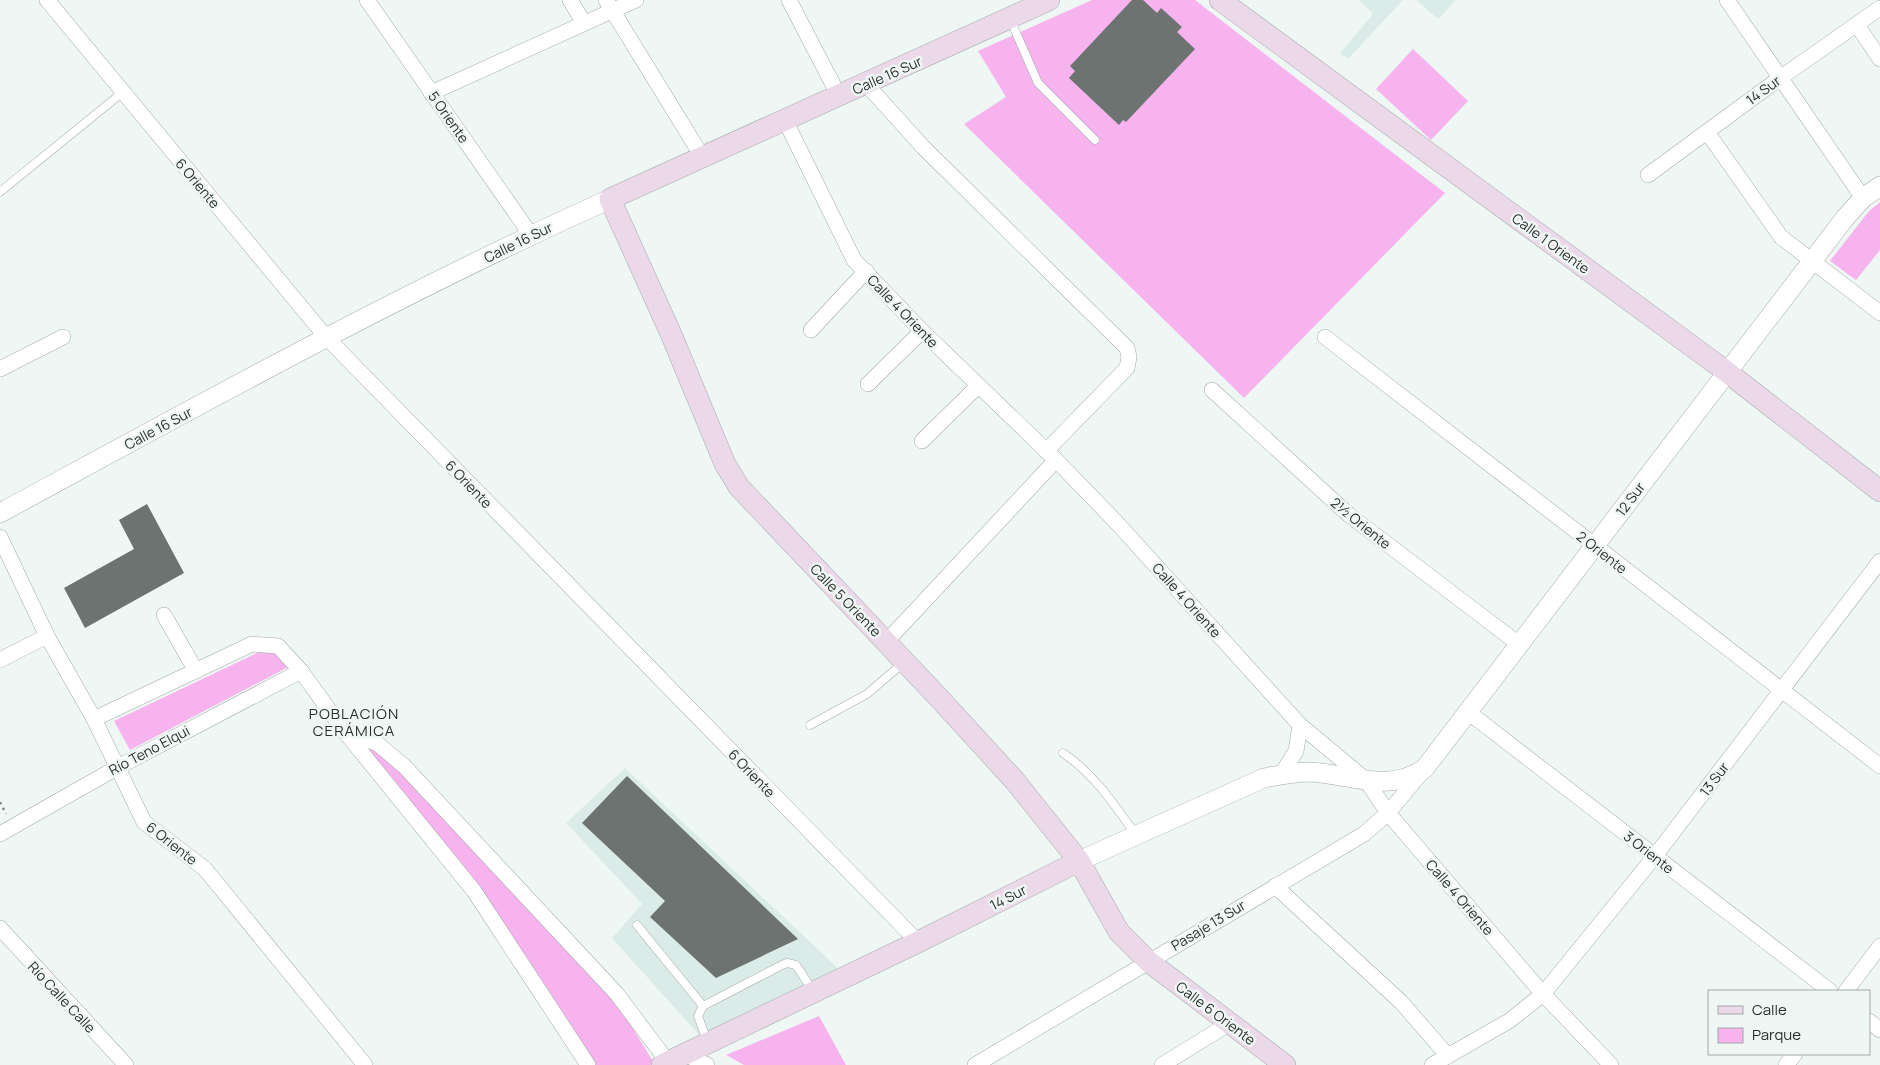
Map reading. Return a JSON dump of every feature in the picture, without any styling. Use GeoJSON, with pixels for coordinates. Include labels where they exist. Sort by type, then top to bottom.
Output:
{"type":"FeatureCollection","features":[{"type":"Feature","properties":{"kind":"main road","name":"Calle 16 Sur"},"geometry":{"type":"LineString","coordinates":[[610,199],[867,85],[1049,0]]}},
{"type":"Feature","properties":{"kind":"main road","name":"Calle 1 Oriente"},"geometry":{"type":"LineString","coordinates":[[1220,0],[1727,372],[1880,491]]}},
{"type":"Feature","properties":{"kind":"main road","name":"Calle 5 Oriente"},"geometry":{"type":"LineString","coordinates":[[610,199],[730,475],[744,493],[1015,781],[1079,861],[1119,932],[1148,961]]}},
{"type":"Feature","properties":{"kind":"main road","name":"14 Sur"},"geometry":{"type":"LineString","coordinates":[[672,1060],[918,942],[1079,861]]}},
{"type":"Feature","properties":{"kind":"main road","name":"Calle 6 Oriente"},"geometry":{"type":"LineString","coordinates":[[1148,961],[1285,1065]]}},
{"type":"Feature","properties":{"kind":"street","name":"6 Oriente"},"geometry":{"type":"LineString","coordinates":[[47,0],[326,337],[918,942]]}},
{"type":"Feature","properties":{"kind":"street","name":"5 Oriente"},"geometry":{"type":"LineString","coordinates":[[366,0],[531,235]]}},
{"type":"Feature","properties":{"kind":"street"},"geometry":{"type":"LineString","coordinates":[[570,0],[584,23]]}},
{"type":"Feature","properties":{"kind":"street"},"geometry":{"type":"LineString","coordinates":[[431,93],[584,23],[610,5],[636,0]]}},
{"type":"Feature","properties":{"kind":"street"},"geometry":{"type":"LineString","coordinates":[[789,0],[839,96]]}},
{"type":"Feature","properties":{"kind":"street"},"geometry":{"type":"LineString","coordinates":[[1726,0],[1863,198]]}},
{"type":"Feature","properties":{"kind":"street"},"geometry":{"type":"LineString","coordinates":[[610,5],[703,158]]}},
{"type":"Feature","properties":{"kind":"street","name":"14 Sur"},"geometry":{"type":"LineString","coordinates":[[1648,175],[1780,78],[1880,8]]}},
{"type":"Feature","properties":{"kind":"street"},"geometry":{"type":"LineString","coordinates":[[1856,25],[1880,59]]}},
{"type":"Feature","properties":{"kind":"street"},"geometry":{"type":"LineString","coordinates":[[867,85],[922,147],[1127,348],[1129,357],[1126,368],[1051,456],[886,642]]}},
{"type":"Feature","properties":{"kind":"street","name":"Calle 4 Oriente"},"geometry":{"type":"LineString","coordinates":[[785,120],[854,260],[922,331],[1118,524],[1300,725],[1366,780],[1388,813],[1544,994],[1611,1065]]}},
{"type":"Feature","properties":{"kind":"street"},"geometry":{"type":"LineString","coordinates":[[1707,132],[1780,237],[1880,313]]}},
{"type":"Feature","properties":{"kind":"street","name":"12 Sur"},"geometry":{"type":"LineString","coordinates":[[1366,780],[1377,782],[1400,781],[1426,768],[1812,261],[1863,198],[1880,186]]}},
{"type":"Feature","properties":{"kind":"street","name":"Calle 16 Sur"},"geometry":{"type":"LineString","coordinates":[[0,513],[326,337],[531,235],[610,199]]}},
{"type":"Feature","properties":{"kind":"street"},"geometry":{"type":"LineString","coordinates":[[811,330],[866,271]]}},
{"type":"Feature","properties":{"kind":"street"},"geometry":{"type":"LineString","coordinates":[[868,384],[922,331]]}},
{"type":"Feature","properties":{"kind":"street"},"geometry":{"type":"LineString","coordinates":[[0,369],[63,337]]}},
{"type":"Feature","properties":{"kind":"street","name":"2 Oriente"},"geometry":{"type":"LineString","coordinates":[[1325,337],[1880,766]]}},
{"type":"Feature","properties":{"kind":"street"},"geometry":{"type":"LineString","coordinates":[[922,441],[978,386]]}},
{"type":"Feature","properties":{"kind":"street","name":"2½ Oriente"},"geometry":{"type":"LineString","coordinates":[[1212,390],[1349,515],[1520,645]]}},
{"type":"Feature","properties":{"kind":"street","name":"6 Oriente"},"geometry":{"type":"LineString","coordinates":[[0,537],[47,636],[94,719],[144,822],[205,869],[365,1065]]}},
{"type":"Feature","properties":{"kind":"street","name":"13 Sur"},"geometry":{"type":"LineString","coordinates":[[1544,994],[1655,856],[1880,561]]}},
{"type":"Feature","properties":{"kind":"street"},"geometry":{"type":"LineString","coordinates":[[164,615],[196,671]]}},
{"type":"Feature","properties":{"kind":"street"},"geometry":{"type":"LineString","coordinates":[[0,660],[47,636]]}},
{"type":"Feature","properties":{"kind":"street"},"geometry":{"type":"LineString","coordinates":[[94,719],[252,644],[278,646],[301,670],[345,732],[474,891],[588,1065]]}},
{"type":"Feature","properties":{"kind":"street","name":"Río Teno Elqui"},"geometry":{"type":"LineString","coordinates":[[0,834],[118,767],[301,670]]}},
{"type":"Feature","properties":{"kind":"street","name":"3 Oriente"},"geometry":{"type":"LineString","coordinates":[[1468,712],[1829,990]]}},
{"type":"Feature","properties":{"kind":"street"},"geometry":{"type":"LineString","coordinates":[[1281,775],[1296,751],[1300,725]]}},
{"type":"Feature","properties":{"kind":"street"},"geometry":{"type":"LineString","coordinates":[[345,732],[378,744],[404,766],[617,994],[672,1060],[707,1065]]}},
{"type":"Feature","properties":{"kind":"street","name":"Pasaje 13 Sur"},"geometry":{"type":"LineString","coordinates":[[975,1065],[1364,834],[1388,813],[1426,768]]}},
{"type":"Feature","properties":{"kind":"street","name":"14 Sur"},"geometry":{"type":"LineString","coordinates":[[1079,861],[1228,792],[1264,778],[1312,772],[1366,780]]}},
{"type":"Feature","properties":{"kind":"street"},"geometry":{"type":"LineString","coordinates":[[1275,886],[1401,1002],[1448,1056]]}},
{"type":"Feature","properties":{"kind":"street","name":"Río Calle Calle"},"geometry":{"type":"LineString","coordinates":[[3,937],[126,1065]]}},
{"type":"Feature","properties":{"kind":"street"},"geometry":{"type":"LineString","coordinates":[[1847,990],[1880,946]]}},
{"type":"Feature","properties":{"kind":"street"},"geometry":{"type":"LineString","coordinates":[[1432,1065],[1509,1021],[1544,994]]}},
{"type":"Feature","properties":{"kind":"street"},"geometry":{"type":"LineString","coordinates":[[1870,1022],[1880,1030]]}},
{"type":"Feature","properties":{"kind":"street"},"geometry":{"type":"LineString","coordinates":[[1162,1065],[1230,1024]]}},
{"type":"Feature","properties":{"kind":"street"},"geometry":{"type":"LineString","coordinates":[[1786,1065],[1794,1055]]}},
{"type":"Feature","properties":{"kind":"lane"},"geometry":{"type":"LineString","coordinates":[[1010,19],[1038,83],[1094,140]]}},
{"type":"Feature","properties":{"kind":"lane"},"geometry":{"type":"LineString","coordinates":[[0,192],[123,92]]}},
{"type":"Feature","properties":{"kind":"lane"},"geometry":{"type":"LineString","coordinates":[[810,725],[867,694],[905,662]]}},
{"type":"Feature","properties":{"kind":"lane"},"geometry":{"type":"LineString","coordinates":[[1063,753],[1081,765],[1096,781],[1136,834]]}},
{"type":"Feature","properties":{"kind":"lane"},"geometry":{"type":"LineString","coordinates":[[637,925],[703,1006]]}},
{"type":"Feature","properties":{"kind":"lane"},"geometry":{"type":"LineString","coordinates":[[708,1043],[698,1016],[703,1006],[787,963],[799,968],[814,992]]}},
{"type":"Feature","properties":{"kind":"shaded area"},"geometry":{"type":"Polygon","coordinates":[[[1359,0],[1403,0],[1348,59],[1340,53],[1373,14],[1359,0]]]}},
{"type":"Feature","properties":{"kind":"shaded area"},"geometry":{"type":"Polygon","coordinates":[[[1416,0],[1456,0],[1438,19],[1416,0]]]}},
{"type":"Feature","properties":{"kind":"shaded area"},"geometry":{"type":"Polygon","coordinates":[[[625,768],[838,968],[701,1037],[612,938],[642,904],[566,823],[625,768]]]}},
{"type":"Feature","properties":{"kind":"green space"},"geometry":{"type":"Polygon","coordinates":[[[1092,0],[1195,0],[1445,193],[1244,398],[964,124],[1006,97],[978,51],[1092,0]]]}},
{"type":"Feature","properties":{"kind":"green space"},"geometry":{"type":"Polygon","coordinates":[[[1413,49],[1468,101],[1431,140],[1376,89],[1413,49]]]}},
{"type":"Feature","properties":{"kind":"green space"},"geometry":{"type":"Polygon","coordinates":[[[1880,202],[1880,250],[1856,280],[1830,261],[1869,211],[1880,202]]]}},
{"type":"Feature","properties":{"kind":"green space"},"geometry":{"type":"Polygon","coordinates":[[[259,652],[278,653],[290,666],[130,750],[114,721],[259,652]]]}},
{"type":"Feature","properties":{"kind":"green space"},"geometry":{"type":"Polygon","coordinates":[[[357,740],[378,749],[613,996],[654,1063],[650,1065],[594,1065],[357,740]]]}},
{"type":"Feature","properties":{"kind":"green space"},"geometry":{"type":"Polygon","coordinates":[[[819,1016],[846,1065],[744,1065],[726,1055],[819,1016]]]}},
{"type":"Feature","properties":{"kind":"building"},"geometry":{"type":"Polygon","coordinates":[[[1132,0],[1143,0],[1157,13],[1161,8],[1182,27],[1177,32],[1195,49],[1126,122],[1123,120],[1119,125],[1069,78],[1075,71],[1070,66],[1132,0]]]}},
{"type":"Feature","properties":{"kind":"building"},"geometry":{"type":"Polygon","coordinates":[[[147,504],[184,573],[85,628],[64,588],[134,549],[119,520],[147,504]]]}},
{"type":"Feature","properties":{"kind":"building"},"geometry":{"type":"Polygon","coordinates":[[[627,776],[798,939],[716,978],[650,917],[665,901],[582,823],[627,776]]]}},
{"type":"Feature","properties":{"kind":"district","name":"POBLACIÓN CERÁMICA"},"geometry":{"type":"Point","coordinates":[354,722]}}]}
